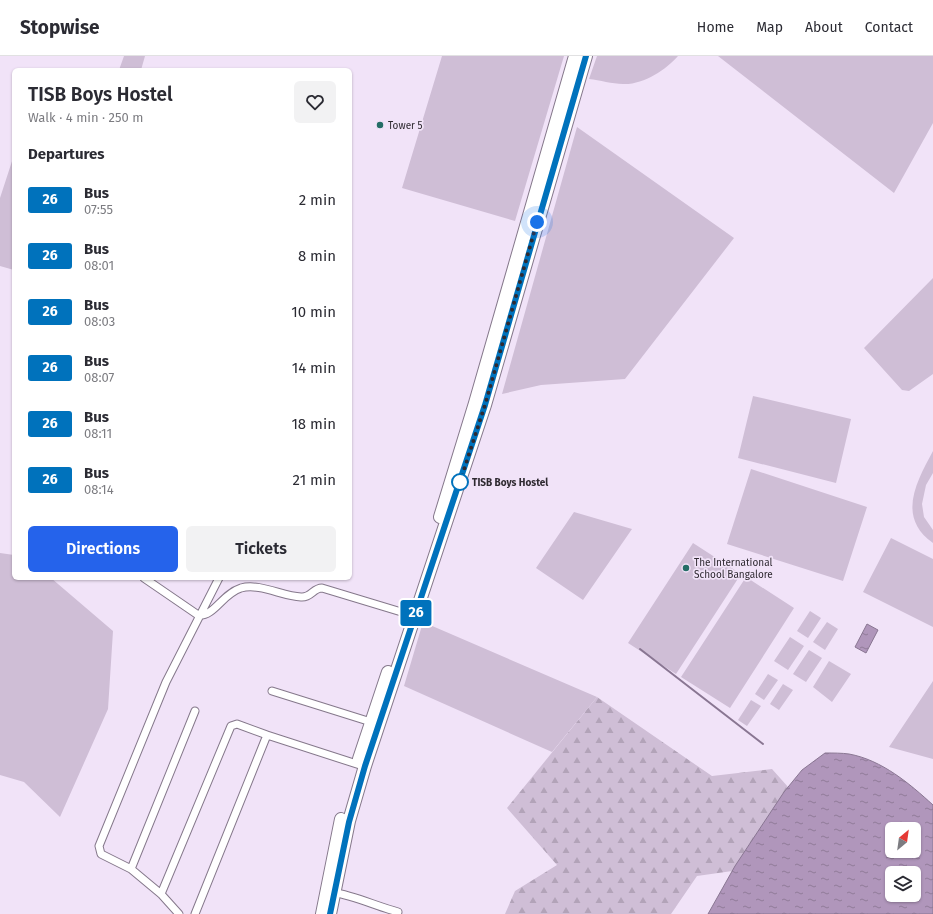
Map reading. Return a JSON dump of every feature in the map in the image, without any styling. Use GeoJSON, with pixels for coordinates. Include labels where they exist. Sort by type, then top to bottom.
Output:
{"type":"FeatureCollection","features":[{"type":"Feature","properties":{"kind":"main road"},"geometry":{"type":"LineString","coordinates":[[361,765],[371,722],[408,614],[477,396],[575,56]]}},
{"type":"Feature","properties":{"kind":"main road"},"geometry":{"type":"LineString","coordinates":[[330,914],[330,892],[341,820],[485,405],[586,56]]}},
{"type":"Feature","properties":{"kind":"main road"},"geometry":{"type":"LineString","coordinates":[[322,914],[330,892]]}},
{"type":"Feature","properties":{"kind":"street"},"geometry":{"type":"LineString","coordinates":[[147,580],[195,614],[200,615],[211,612],[226,595],[233,591],[250,587],[301,597],[311,595],[318,588],[322,588],[408,614]]}},
{"type":"Feature","properties":{"kind":"street"},"geometry":{"type":"LineString","coordinates":[[179,914],[161,894],[131,869],[101,854],[99,846],[166,682],[218,580]]}},
{"type":"Feature","properties":{"kind":"street"},"geometry":{"type":"LineString","coordinates":[[272,691],[371,722]]}},
{"type":"Feature","properties":{"kind":"street"},"geometry":{"type":"LineString","coordinates":[[131,869],[195,711]]}},
{"type":"Feature","properties":{"kind":"street"},"geometry":{"type":"LineString","coordinates":[[161,894],[231,726],[234,723],[361,765]]}},
{"type":"Feature","properties":{"kind":"street"},"geometry":{"type":"LineString","coordinates":[[195,914],[267,735]]}},
{"type":"Feature","properties":{"kind":"street"},"geometry":{"type":"LineString","coordinates":[[330,892],[366,900],[378,906],[398,912]]}},
{"type":"Feature","properties":{"kind":"green space"},"geometry":{"type":"Polygon","coordinates":[[[124,56],[145,56],[142,68],[120,68],[124,56]]]}},
{"type":"Feature","properties":{"kind":"green space"},"geometry":{"type":"Polygon","coordinates":[[[442,56],[564,56],[515,221],[402,188],[442,56]]]}},
{"type":"Feature","properties":{"kind":"green space"},"geometry":{"type":"Polygon","coordinates":[[[597,56],[678,56],[654,76],[631,84],[623,84],[589,79],[597,56]]]}},
{"type":"Feature","properties":{"kind":"green space"},"geometry":{"type":"Polygon","coordinates":[[[718,56],[933,56],[933,123],[894,193],[718,56]]]}},
{"type":"Feature","properties":{"kind":"green space"},"geometry":{"type":"Polygon","coordinates":[[[577,127],[734,238],[625,379],[541,385],[502,394],[577,127]]]}},
{"type":"Feature","properties":{"kind":"green space"},"geometry":{"type":"Polygon","coordinates":[[[12,161],[12,269],[0,266],[0,198],[12,161]]]}},
{"type":"Feature","properties":{"kind":"green space"},"geometry":{"type":"Polygon","coordinates":[[[933,278],[933,374],[909,391],[902,390],[864,348],[933,278]]]}},
{"type":"Feature","properties":{"kind":"green space"},"geometry":{"type":"Polygon","coordinates":[[[753,396],[851,419],[836,483],[738,458],[753,396]]]}},
{"type":"Feature","properties":{"kind":"green space"},"geometry":{"type":"Polygon","coordinates":[[[933,451],[933,473],[926,485],[922,504],[924,517],[933,530],[933,543],[922,533],[915,522],[913,498],[921,474],[933,451]]]}},
{"type":"Feature","properties":{"kind":"green space"},"geometry":{"type":"Polygon","coordinates":[[[751,469],[867,507],[843,581],[727,544],[751,469]]]}},
{"type":"Feature","properties":{"kind":"green space"},"geometry":{"type":"Polygon","coordinates":[[[574,512],[632,529],[583,600],[536,568],[574,512]]]}},
{"type":"Feature","properties":{"kind":"green space"},"geometry":{"type":"Polygon","coordinates":[[[891,538],[933,559],[933,627],[863,592],[891,538]]]}},
{"type":"Feature","properties":{"kind":"green space"},"geometry":{"type":"Polygon","coordinates":[[[693,543],[741,574],[676,674],[628,643],[693,543]]]}},
{"type":"Feature","properties":{"kind":"green space"},"geometry":{"type":"Polygon","coordinates":[[[0,553],[12,555],[12,580],[53,580],[113,631],[108,709],[60,817],[24,782],[0,775],[0,553]]]}},
{"type":"Feature","properties":{"kind":"green space"},"geometry":{"type":"Polygon","coordinates":[[[746,577],[794,608],[730,708],[681,677],[746,577]]]}},
{"type":"Feature","properties":{"kind":"green space"},"geometry":{"type":"Polygon","coordinates":[[[810,611],[821,618],[808,638],[797,631],[810,611]]]}},
{"type":"Feature","properties":{"kind":"green space"},"geometry":{"type":"Polygon","coordinates":[[[423,622],[597,697],[552,752],[404,686],[423,622]]]}},
{"type":"Feature","properties":{"kind":"green space"},"geometry":{"type":"Polygon","coordinates":[[[827,622],[838,629],[825,650],[813,642],[827,622]]]}},
{"type":"Feature","properties":{"kind":"green space"},"geometry":{"type":"Polygon","coordinates":[[[790,637],[804,646],[788,670],[774,661],[790,637]]]}},
{"type":"Feature","properties":{"kind":"green space"},"geometry":{"type":"Polygon","coordinates":[[[809,650],[822,658],[806,682],[793,674],[809,650]]]}},
{"type":"Feature","properties":{"kind":"green space"},"geometry":{"type":"Polygon","coordinates":[[[829,661],[851,674],[832,702],[813,687],[829,661]]]}},
{"type":"Feature","properties":{"kind":"green space"},"geometry":{"type":"Polygon","coordinates":[[[768,674],[778,680],[764,700],[755,694],[768,674]]]}},
{"type":"Feature","properties":{"kind":"green space"},"geometry":{"type":"Polygon","coordinates":[[[933,681],[933,759],[889,747],[933,681]]]}},
{"type":"Feature","properties":{"kind":"green space"},"geometry":{"type":"Polygon","coordinates":[[[783,684],[793,690],[779,710],[770,704],[783,684]]]}},
{"type":"Feature","properties":{"kind":"green space"},"geometry":{"type":"Polygon","coordinates":[[[597,697],[712,776],[772,769],[797,797],[767,866],[697,876],[671,914],[505,914],[515,891],[557,865],[507,808],[597,697]]]}},
{"type":"Feature","properties":{"kind":"green space"},"geometry":{"type":"Polygon","coordinates":[[[751,700],[761,706],[747,726],[738,720],[751,700]]]}},
{"type":"Feature","properties":{"kind":"water"},"geometry":{"type":"Polygon","coordinates":[[[867,624],[878,630],[866,653],[855,647],[867,624]]]}},
{"type":"Feature","properties":{"kind":"water"},"geometry":{"type":"Polygon","coordinates":[[[825,753],[846,754],[861,757],[884,767],[915,789],[933,805],[933,914],[708,914],[735,866],[784,792],[802,770],[825,753]]]}},
{"type":"Feature","properties":{"kind":"waterway"},"geometry":{"type":"LineString","coordinates":[[640,649],[763,744]]}},
{"type":"Feature","properties":{"kind":"bus line","name":"26"},"geometry":{"type":"LineString","coordinates":[[330,914],[349,822],[365,766],[485,405],[586,56]]}},
{"type":"Feature","properties":{"kind":"place","name":"Tower 5"},"geometry":{"type":"Point","coordinates":[380,125]}},
{"type":"Feature","properties":{"kind":"place","name":"TISB Boys Hostel"},"geometry":{"type":"Point","coordinates":[460,482]}},
{"type":"Feature","properties":{"kind":"place","name":"The International School Bangalore"},"geometry":{"type":"Point","coordinates":[686,568]}},
{"type":"Feature","properties":{"kind":"route"},"geometry":{"type":"LineString","coordinates":[[460,482],[485,405],[537,222]]}}]}
